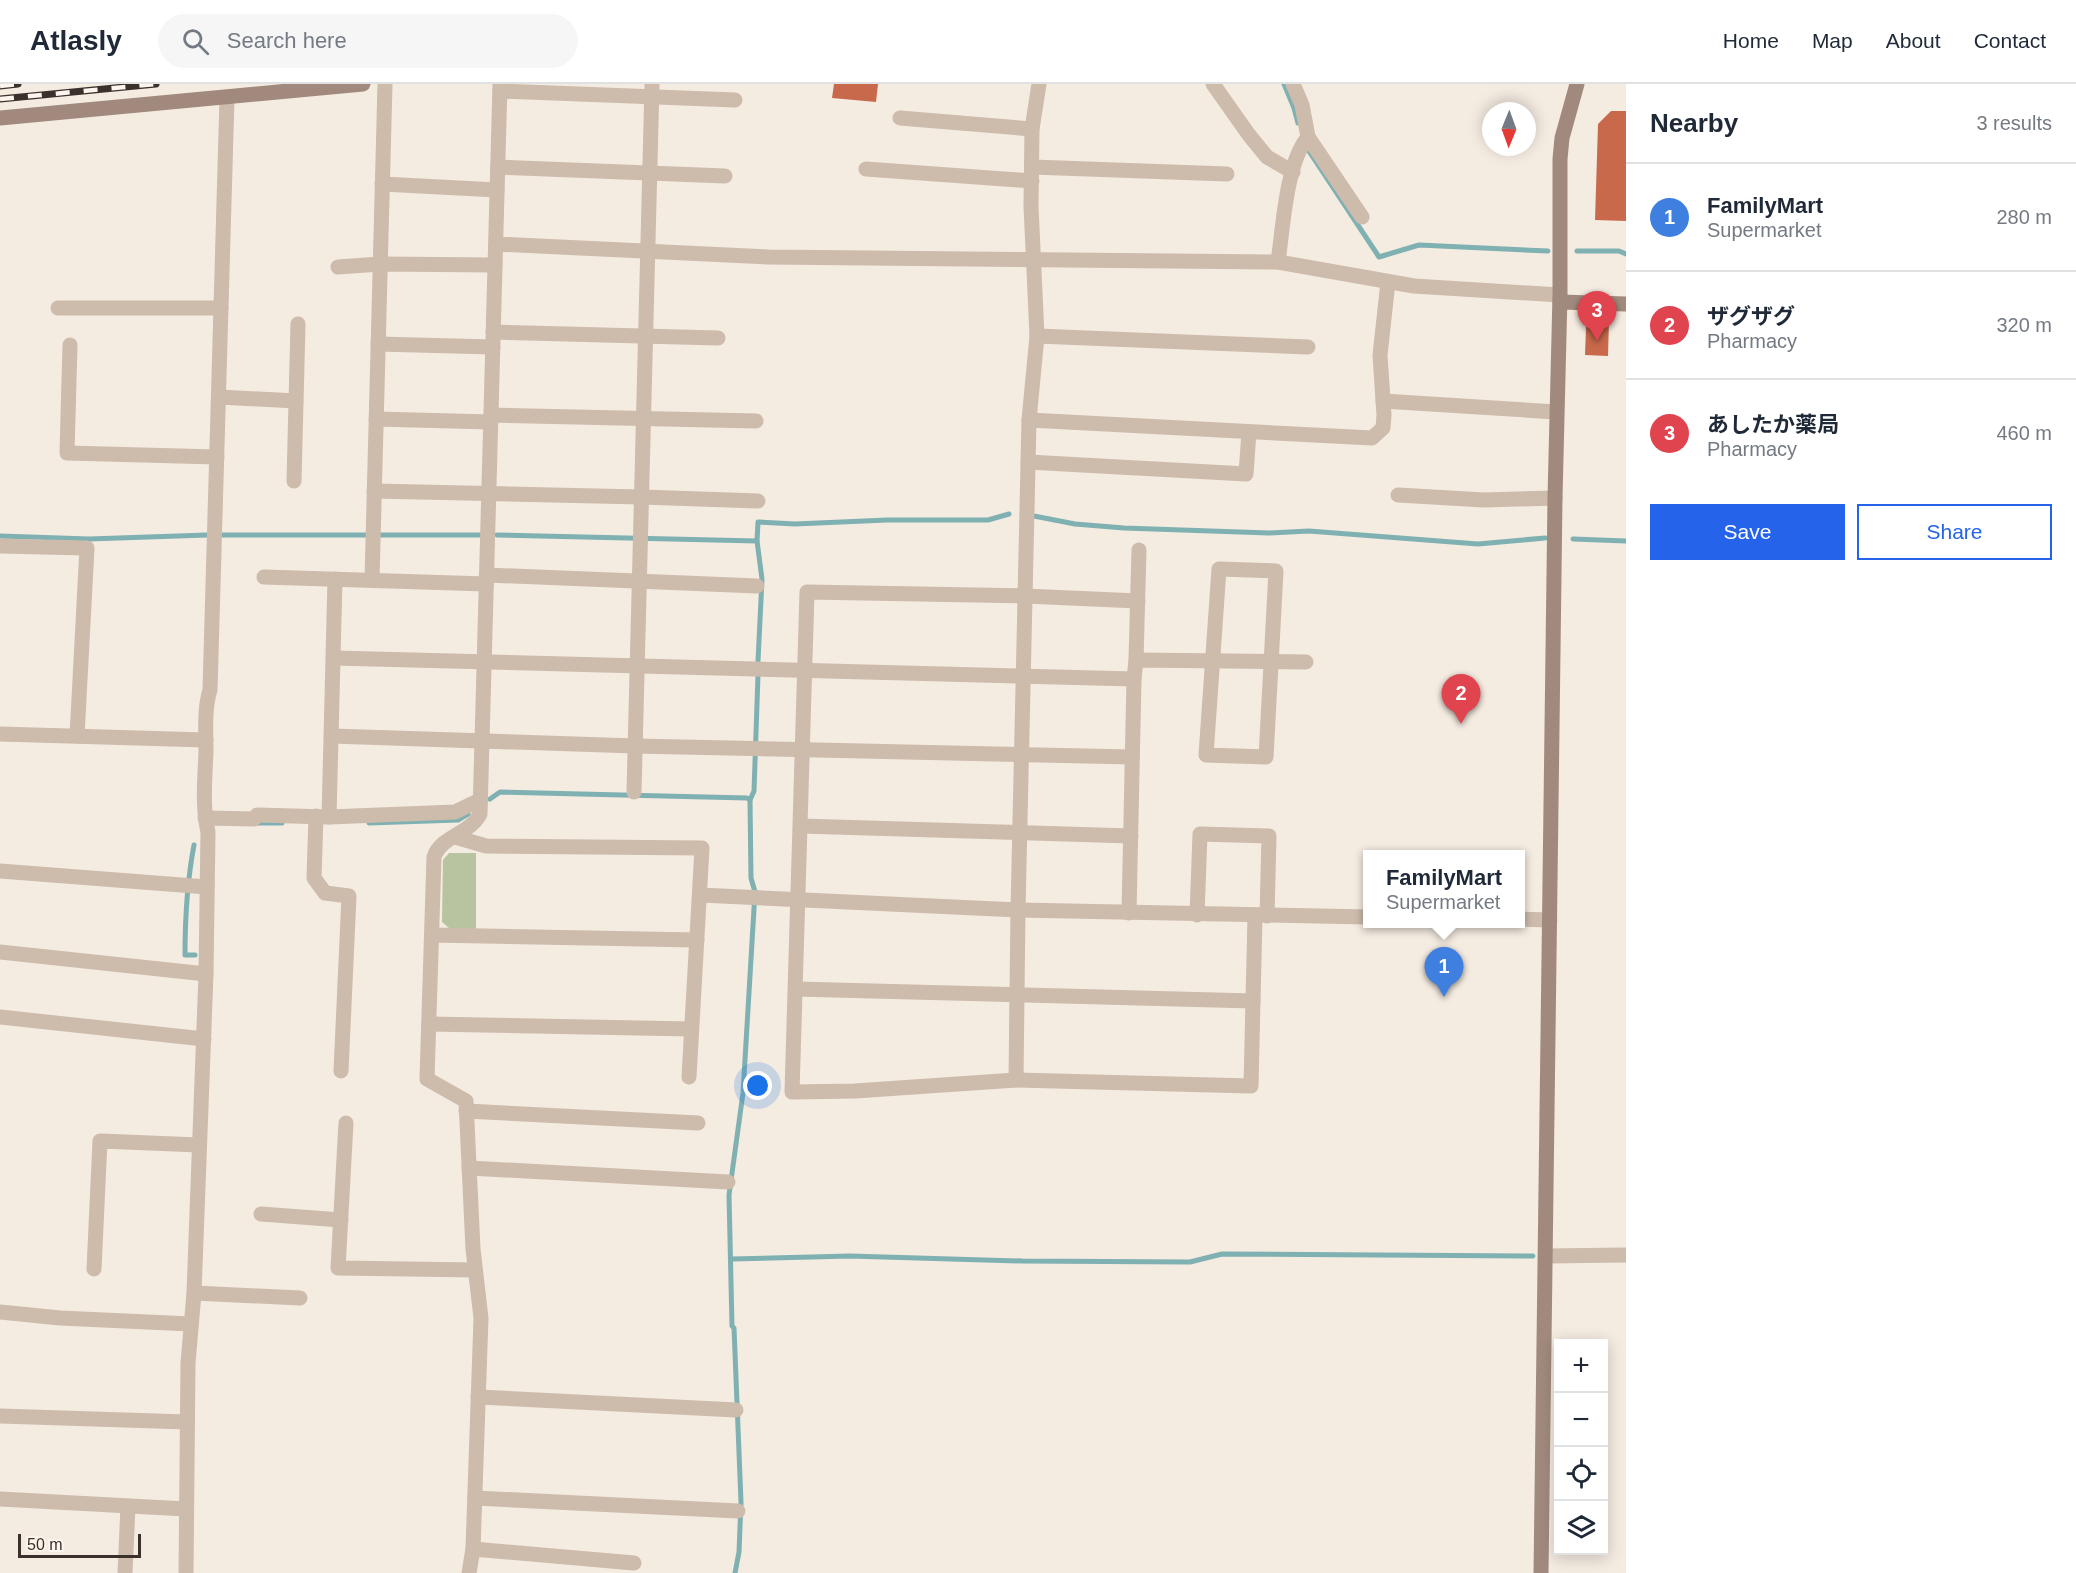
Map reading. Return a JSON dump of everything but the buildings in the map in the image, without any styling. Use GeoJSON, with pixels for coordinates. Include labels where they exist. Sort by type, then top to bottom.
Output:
{"type":"FeatureCollection","features":[{"type":"Feature","properties":{"kind":"street"},"geometry":{"type":"LineString","coordinates":[[0,118],[363,84]]}},
{"type":"Feature","properties":{"kind":"street"},"geometry":{"type":"LineString","coordinates":[[372,580],[385,84]]}},
{"type":"Feature","properties":{"kind":"street"},"geometry":{"type":"LineString","coordinates":[[1016,1080],[1024,596],[1029,420],[1037,336],[1033,259],[1032,129],[1039,84]]}},
{"type":"Feature","properties":{"kind":"street"},"geometry":{"type":"LineString","coordinates":[[1213,84],[1267,157],[1293,172]]}},
{"type":"Feature","properties":{"kind":"street"},"geometry":{"type":"LineString","coordinates":[[1278,262],[1289,186],[1305,141],[1302,105],[1293,84]]}},
{"type":"Feature","properties":{"kind":"street"},"geometry":{"type":"LineString","coordinates":[[1541,1573],[1556,412],[1560,298],[1560,159],[1562,138],[1577,84]]}},
{"type":"Feature","properties":{"kind":"street"},"geometry":{"type":"LineString","coordinates":[[470,1573],[473,1549],[481,1318],[475,1270],[466,1101],[427,1079],[434,857],[437,849],[476,821],[480,814],[500,88],[652,90],[735,100]]}},
{"type":"Feature","properties":{"kind":"street"},"geometry":{"type":"LineString","coordinates":[[634,792],[652,90]]}},
{"type":"Feature","properties":{"kind":"street"},"geometry":{"type":"LineString","coordinates":[[186,1573],[188,1363],[194,1293],[204,1039],[208,832],[204,819],[207,699],[210,690],[228,98]]}},
{"type":"Feature","properties":{"kind":"street"},"geometry":{"type":"LineString","coordinates":[[900,118],[1032,129]]}},
{"type":"Feature","properties":{"kind":"street"},"geometry":{"type":"LineString","coordinates":[[1305,141],[1362,217]]}},
{"type":"Feature","properties":{"kind":"street"},"geometry":{"type":"LineString","coordinates":[[498,167],[725,176]]}},
{"type":"Feature","properties":{"kind":"street"},"geometry":{"type":"LineString","coordinates":[[866,169],[1032,174],[1227,174]]}},
{"type":"Feature","properties":{"kind":"street"},"geometry":{"type":"LineString","coordinates":[[382,184],[497,190]]}},
{"type":"Feature","properties":{"kind":"street"},"geometry":{"type":"LineString","coordinates":[[496,244],[768,257],[1278,262],[1414,286],[1626,304]]}},
{"type":"Feature","properties":{"kind":"street"},"geometry":{"type":"LineString","coordinates":[[338,267],[380,264],[495,265]]}},
{"type":"Feature","properties":{"kind":"street"},"geometry":{"type":"LineString","coordinates":[[1029,420],[1372,438],[1383,428],[1380,355],[1388,282]]}},
{"type":"Feature","properties":{"kind":"street"},"geometry":{"type":"LineString","coordinates":[[58,308],[221,308]]}},
{"type":"Feature","properties":{"kind":"street"},"geometry":{"type":"LineString","coordinates":[[294,481],[298,324]]}},
{"type":"Feature","properties":{"kind":"street"},"geometry":{"type":"LineString","coordinates":[[378,344],[646,335],[718,338]]}},
{"type":"Feature","properties":{"kind":"street"},"geometry":{"type":"LineString","coordinates":[[1037,336],[1308,347]]}},
{"type":"Feature","properties":{"kind":"street"},"geometry":{"type":"LineString","coordinates":[[70,345],[67,453],[217,457]]}},
{"type":"Feature","properties":{"kind":"street"},"geometry":{"type":"LineString","coordinates":[[219,397],[296,401]]}},
{"type":"Feature","properties":{"kind":"street"},"geometry":{"type":"LineString","coordinates":[[1383,400],[1556,412]]}},
{"type":"Feature","properties":{"kind":"street"},"geometry":{"type":"LineString","coordinates":[[376,419],[644,418],[756,421]]}},
{"type":"Feature","properties":{"kind":"street"},"geometry":{"type":"LineString","coordinates":[[1028,462],[1246,474],[1249,432]]}},
{"type":"Feature","properties":{"kind":"street"},"geometry":{"type":"LineString","coordinates":[[374,491],[758,501]]}},
{"type":"Feature","properties":{"kind":"street"},"geometry":{"type":"LineString","coordinates":[[1398,495],[1484,500],[1555,498]]}},
{"type":"Feature","properties":{"kind":"street"},"geometry":{"type":"LineString","coordinates":[[0,546],[87,548],[77,736]]}},
{"type":"Feature","properties":{"kind":"street"},"geometry":{"type":"LineString","coordinates":[[1129,913],[1139,550]]}},
{"type":"Feature","properties":{"kind":"street"},"geometry":{"type":"LineString","coordinates":[[1219,569],[1276,571],[1266,758],[1206,754],[1212,661],[1219,569]]}},
{"type":"Feature","properties":{"kind":"street"},"geometry":{"type":"LineString","coordinates":[[264,577],[639,582],[757,586]]}},
{"type":"Feature","properties":{"kind":"street"},"geometry":{"type":"LineString","coordinates":[[335,579],[332,736],[319,820],[314,878],[325,893],[349,896],[341,1071]]}},
{"type":"Feature","properties":{"kind":"street"},"geometry":{"type":"LineString","coordinates":[[1138,601],[1024,596],[807,592],[792,1092],[855,1091],[1016,1080],[1251,1086],[1253,1001],[1269,836],[1200,834],[1197,915]]}},
{"type":"Feature","properties":{"kind":"street"},"geometry":{"type":"LineString","coordinates":[[334,658],[1134,679]]}},
{"type":"Feature","properties":{"kind":"street"},"geometry":{"type":"LineString","coordinates":[[1136,660],[1306,662]]}},
{"type":"Feature","properties":{"kind":"street"},"geometry":{"type":"LineString","coordinates":[[0,734],[206,740]]}},
{"type":"Feature","properties":{"kind":"street"},"geometry":{"type":"LineString","coordinates":[[332,736],[635,746],[1132,757]]}},
{"type":"Feature","properties":{"kind":"street"},"geometry":{"type":"LineString","coordinates":[[204,819],[254,819],[257,815],[319,820],[455,813],[480,800]]}},
{"type":"Feature","properties":{"kind":"street"},"geometry":{"type":"LineString","coordinates":[[801,826],[1131,836]]}},
{"type":"Feature","properties":{"kind":"street"},"geometry":{"type":"LineString","coordinates":[[455,837],[486,846],[702,848],[689,1077]]}},
{"type":"Feature","properties":{"kind":"street"},"geometry":{"type":"LineString","coordinates":[[0,871],[207,887]]}},
{"type":"Feature","properties":{"kind":"street"},"geometry":{"type":"LineString","coordinates":[[700,895],[1018,910],[1363,917]]}},
{"type":"Feature","properties":{"kind":"street"},"geometry":{"type":"LineString","coordinates":[[1525,920],[1550,920]]}},
{"type":"Feature","properties":{"kind":"street"},"geometry":{"type":"LineString","coordinates":[[432,935],[697,940]]}},
{"type":"Feature","properties":{"kind":"street"},"geometry":{"type":"LineString","coordinates":[[0,952],[206,974]]}},
{"type":"Feature","properties":{"kind":"street"},"geometry":{"type":"LineString","coordinates":[[796,989],[1253,1001]]}},
{"type":"Feature","properties":{"kind":"street"},"geometry":{"type":"LineString","coordinates":[[0,1017],[204,1039]]}},
{"type":"Feature","properties":{"kind":"street"},"geometry":{"type":"LineString","coordinates":[[429,1024],[691,1029]]}},
{"type":"Feature","properties":{"kind":"street"},"geometry":{"type":"LineString","coordinates":[[466,1111],[698,1123]]}},
{"type":"Feature","properties":{"kind":"street"},"geometry":{"type":"LineString","coordinates":[[346,1123],[338,1268],[475,1270]]}},
{"type":"Feature","properties":{"kind":"street"},"geometry":{"type":"LineString","coordinates":[[94,1269],[99,1141],[200,1145]]}},
{"type":"Feature","properties":{"kind":"street"},"geometry":{"type":"LineString","coordinates":[[469,1168],[728,1182]]}},
{"type":"Feature","properties":{"kind":"street"},"geometry":{"type":"LineString","coordinates":[[261,1214],[341,1220]]}},
{"type":"Feature","properties":{"kind":"street"},"geometry":{"type":"LineString","coordinates":[[1546,1256],[1626,1255]]}},
{"type":"Feature","properties":{"kind":"street"},"geometry":{"type":"LineString","coordinates":[[194,1293],[300,1298]]}},
{"type":"Feature","properties":{"kind":"street"},"geometry":{"type":"LineString","coordinates":[[0,1312],[60,1318],[191,1324]]}},
{"type":"Feature","properties":{"kind":"street"},"geometry":{"type":"LineString","coordinates":[[478,1397],[736,1410]]}},
{"type":"Feature","properties":{"kind":"street"},"geometry":{"type":"LineString","coordinates":[[0,1416],[187,1422]]}},
{"type":"Feature","properties":{"kind":"street"},"geometry":{"type":"LineString","coordinates":[[475,1498],[738,1511]]}},
{"type":"Feature","properties":{"kind":"street"},"geometry":{"type":"LineString","coordinates":[[0,1499],[186,1509]]}},
{"type":"Feature","properties":{"kind":"street"},"geometry":{"type":"LineString","coordinates":[[125,1573],[128,1506]]}},
{"type":"Feature","properties":{"kind":"street"},"geometry":{"type":"LineString","coordinates":[[473,1549],[634,1563]]}},
{"type":"Feature","properties":{"kind":"green space"},"geometry":{"type":"Polygon","coordinates":[[[449,853],[476,853],[476,929],[449,928],[442,922],[443,860],[449,853]]]}},
{"type":"Feature","properties":{"kind":"waterway"},"geometry":{"type":"LineString","coordinates":[[1284,84],[1298,123]]}},
{"type":"Feature","properties":{"kind":"waterway"},"geometry":{"type":"LineString","coordinates":[[1307,148],[1379,257],[1419,245],[1548,251]]}},
{"type":"Feature","properties":{"kind":"waterway"},"geometry":{"type":"LineString","coordinates":[[1577,251],[1619,251],[1626,254]]}},
{"type":"Feature","properties":{"kind":"waterway"},"geometry":{"type":"LineString","coordinates":[[497,535],[757,541],[758,522],[795,524],[887,520],[988,520],[1009,514]]}},
{"type":"Feature","properties":{"kind":"waterway"},"geometry":{"type":"LineString","coordinates":[[1034,516],[1075,524],[1124,528],[1269,533],[1309,531],[1478,544],[1545,538]]}},
{"type":"Feature","properties":{"kind":"waterway"},"geometry":{"type":"LineString","coordinates":[[0,536],[89,539],[207,535],[481,535]]}},
{"type":"Feature","properties":{"kind":"waterway"},"geometry":{"type":"LineString","coordinates":[[1573,539],[1626,541]]}},
{"type":"Feature","properties":{"kind":"waterway"},"geometry":{"type":"LineString","coordinates":[[757,541],[762,579],[758,661]]}},
{"type":"Feature","properties":{"kind":"waterway"},"geometry":{"type":"LineString","coordinates":[[735,1573],[739,1552],[741,1502],[734,1328],[732,1326],[729,1195],[743,1093],[755,892],[751,878],[750,800],[754,791],[758,675]]}},
{"type":"Feature","properties":{"kind":"waterway"},"geometry":{"type":"LineString","coordinates":[[490,799],[500,792],[747,798],[750,800]]}},
{"type":"Feature","properties":{"kind":"waterway"},"geometry":{"type":"LineString","coordinates":[[369,823],[458,820],[468,814]]}},
{"type":"Feature","properties":{"kind":"waterway"},"geometry":{"type":"LineString","coordinates":[[255,823],[282,823]]}},
{"type":"Feature","properties":{"kind":"waterway"},"geometry":{"type":"LineString","coordinates":[[194,845],[187,900],[185,955],[195,955]]}},
{"type":"Feature","properties":{"kind":"waterway"},"geometry":{"type":"LineString","coordinates":[[731,1259],[850,1256],[1022,1261],[1190,1262],[1222,1254],[1533,1256]]}},
{"type":"Feature","properties":{"kind":"railway"},"geometry":{"type":"LineString","coordinates":[[0,86],[18,84]]}},
{"type":"Feature","properties":{"kind":"railway"},"geometry":{"type":"LineString","coordinates":[[0,99],[156,84]]}},
{"type":"Feature","properties":{"kind":"place","name":"あしたか薬局"},"geometry":{"type":"Point","coordinates":[1597,341]}},
{"type":"Feature","properties":{"kind":"place","name":"ザグザグ"},"geometry":{"type":"Point","coordinates":[1461,724]}},
{"type":"Feature","properties":{"kind":"place","name":"FamilyMart"},"geometry":{"type":"Point","coordinates":[1444,997]}}]}
